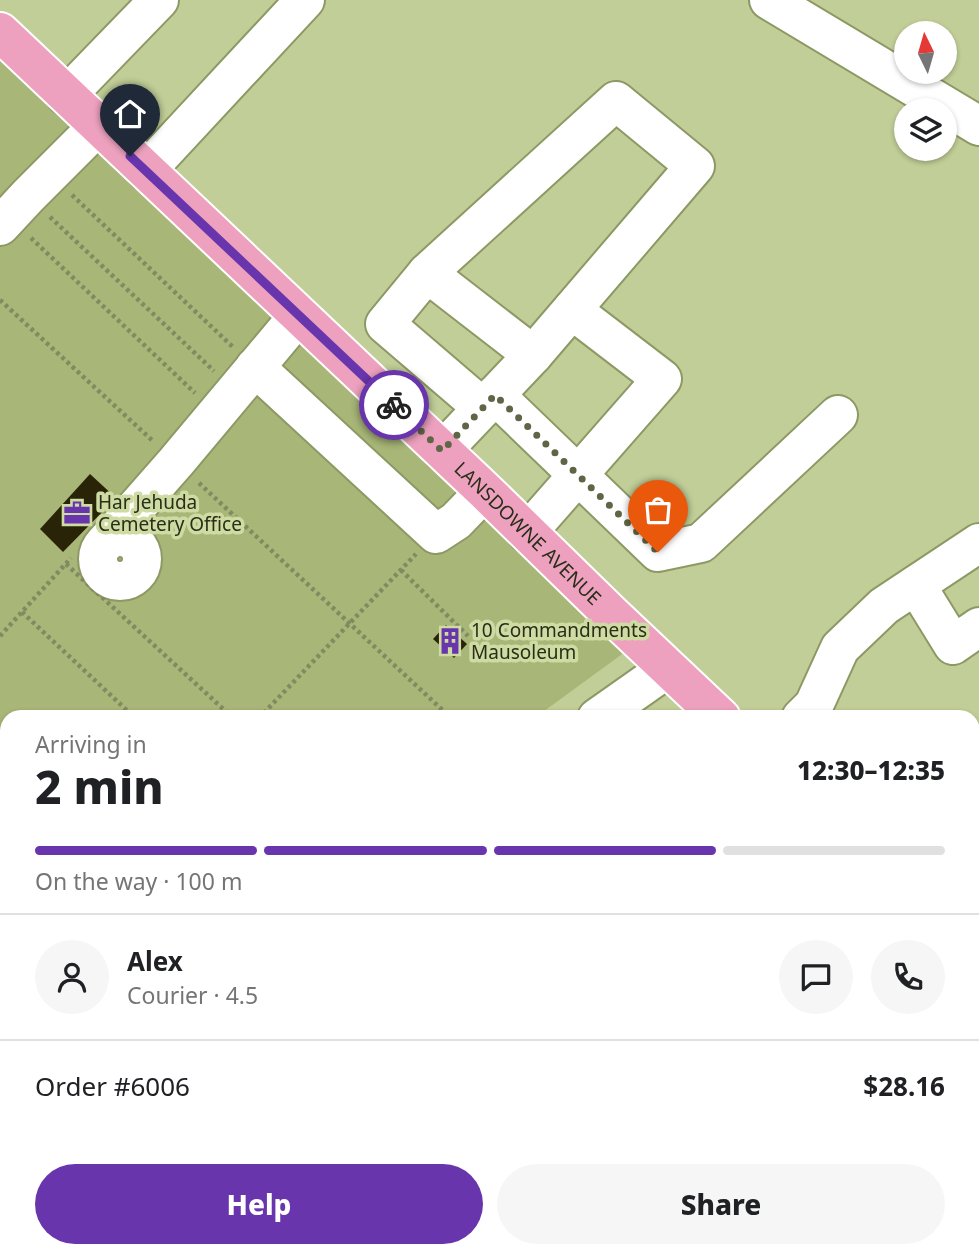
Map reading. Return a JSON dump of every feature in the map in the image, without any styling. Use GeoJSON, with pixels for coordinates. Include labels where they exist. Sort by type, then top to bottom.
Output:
{"type":"FeatureCollection","features":[{"type":"Feature","properties":{"kind":"main road","name":"LANSDOWNE AVENUE"},"geometry":{"type":"LineString","coordinates":[[0,32],[713,710]]}},
{"type":"Feature","properties":{"kind":"street"},"geometry":{"type":"LineString","coordinates":[[66,96],[159,0]]}},
{"type":"Feature","properties":{"kind":"street"},"geometry":{"type":"LineString","coordinates":[[146,172],[304,0]]}},
{"type":"Feature","properties":{"kind":"street"},"geometry":{"type":"LineString","coordinates":[[769,0],[979,126]]}},
{"type":"Feature","properties":{"kind":"street"},"geometry":{"type":"LineString","coordinates":[[442,451],[489,401],[533,355],[695,166],[616,102],[426,273],[385,324],[489,401],[578,476],[658,552],[701,543],[838,415]]}},
{"type":"Feature","properties":{"kind":"street"},"geometry":{"type":"LineString","coordinates":[[21,203],[99,126]]}},
{"type":"Feature","properties":{"kind":"street"},"geometry":{"type":"LineString","coordinates":[[426,273],[533,355]]}},
{"type":"Feature","properties":{"kind":"street"},"geometry":{"type":"LineString","coordinates":[[527,533],[662,379],[572,310]]}},
{"type":"Feature","properties":{"kind":"street"},"geometry":{"type":"LineString","coordinates":[[87,551],[176,462],[299,314]]}},
{"type":"Feature","properties":{"kind":"street"},"geometry":{"type":"LineString","coordinates":[[236,390],[436,534],[456,520],[485,491]]}},
{"type":"Feature","properties":{"kind":"street"},"geometry":{"type":"LineString","coordinates":[[809,710],[814,705],[840,648],[884,606],[979,543]]}},
{"type":"Feature","properties":{"kind":"street"},"geometry":{"type":"LineString","coordinates":[[916,585],[953,645],[979,627]]}},
{"type":"Feature","properties":{"kind":"street"},"geometry":{"type":"LineString","coordinates":[[608,710],[668,668]]}},
{"type":"Feature","properties":{"kind":"path"},"geometry":{"type":"LineString","coordinates":[[21,203],[236,390]]}},
{"type":"Feature","properties":{"kind":"path"},"geometry":{"type":"LineString","coordinates":[[21,203],[236,390]]}},
{"type":"Feature","properties":{"kind":"path"},"geometry":{"type":"LineString","coordinates":[[21,203],[236,390]]}},
{"type":"Feature","properties":{"kind":"path"},"geometry":{"type":"LineString","coordinates":[[0,300],[442,710]]}},
{"type":"Feature","properties":{"kind":"path"},"geometry":{"type":"LineString","coordinates":[[267,710],[436,534]]}},
{"type":"Feature","properties":{"kind":"path"},"geometry":{"type":"LineString","coordinates":[[0,636],[66,564],[87,551]]}},
{"type":"Feature","properties":{"kind":"path"},"geometry":{"type":"LineString","coordinates":[[66,564],[224,710]]}},
{"type":"Feature","properties":{"kind":"path"},"geometry":{"type":"LineString","coordinates":[[401,570],[468,636]]}},
{"type":"Feature","properties":{"kind":"path"},"geometry":{"type":"LineString","coordinates":[[22,612],[126,710]]}},
{"type":"Feature","properties":{"kind":"green space"},"geometry":{"type":"Polygon","coordinates":[[[0,34],[640,641],[546,710],[0,710],[0,34]]]}},
{"type":"Feature","properties":{"kind":"building","name":"Har Jehuda Cemetery Office"},"geometry":{"type":"Polygon","coordinates":[[[90,474],[116,498],[63,552],[40,529],[90,474]]]}},
{"type":"Feature","properties":{"kind":"building","name":"10 Commandments Mausoleum"},"geometry":{"type":"Polygon","coordinates":[[[446,625],[467,644],[454,658],[433,639],[446,625]]]}},
{"type":"Feature","properties":{"kind":"way so far"},"geometry":{"type":"LineString","coordinates":[[394,405],[442,451],[495,395],[658,552]]}},
{"type":"Feature","properties":{"kind":"place","name":"Har Jehuda Cemetery Office"},"geometry":{"type":"Point","coordinates":[77,513]}},
{"type":"Feature","properties":{"kind":"place","name":"10 Commandments Mausoleum"},"geometry":{"type":"Point","coordinates":[450,641]}},
{"type":"Feature","properties":{"kind":"route"},"geometry":{"type":"LineString","coordinates":[[130,156],[394,405]]}}]}
